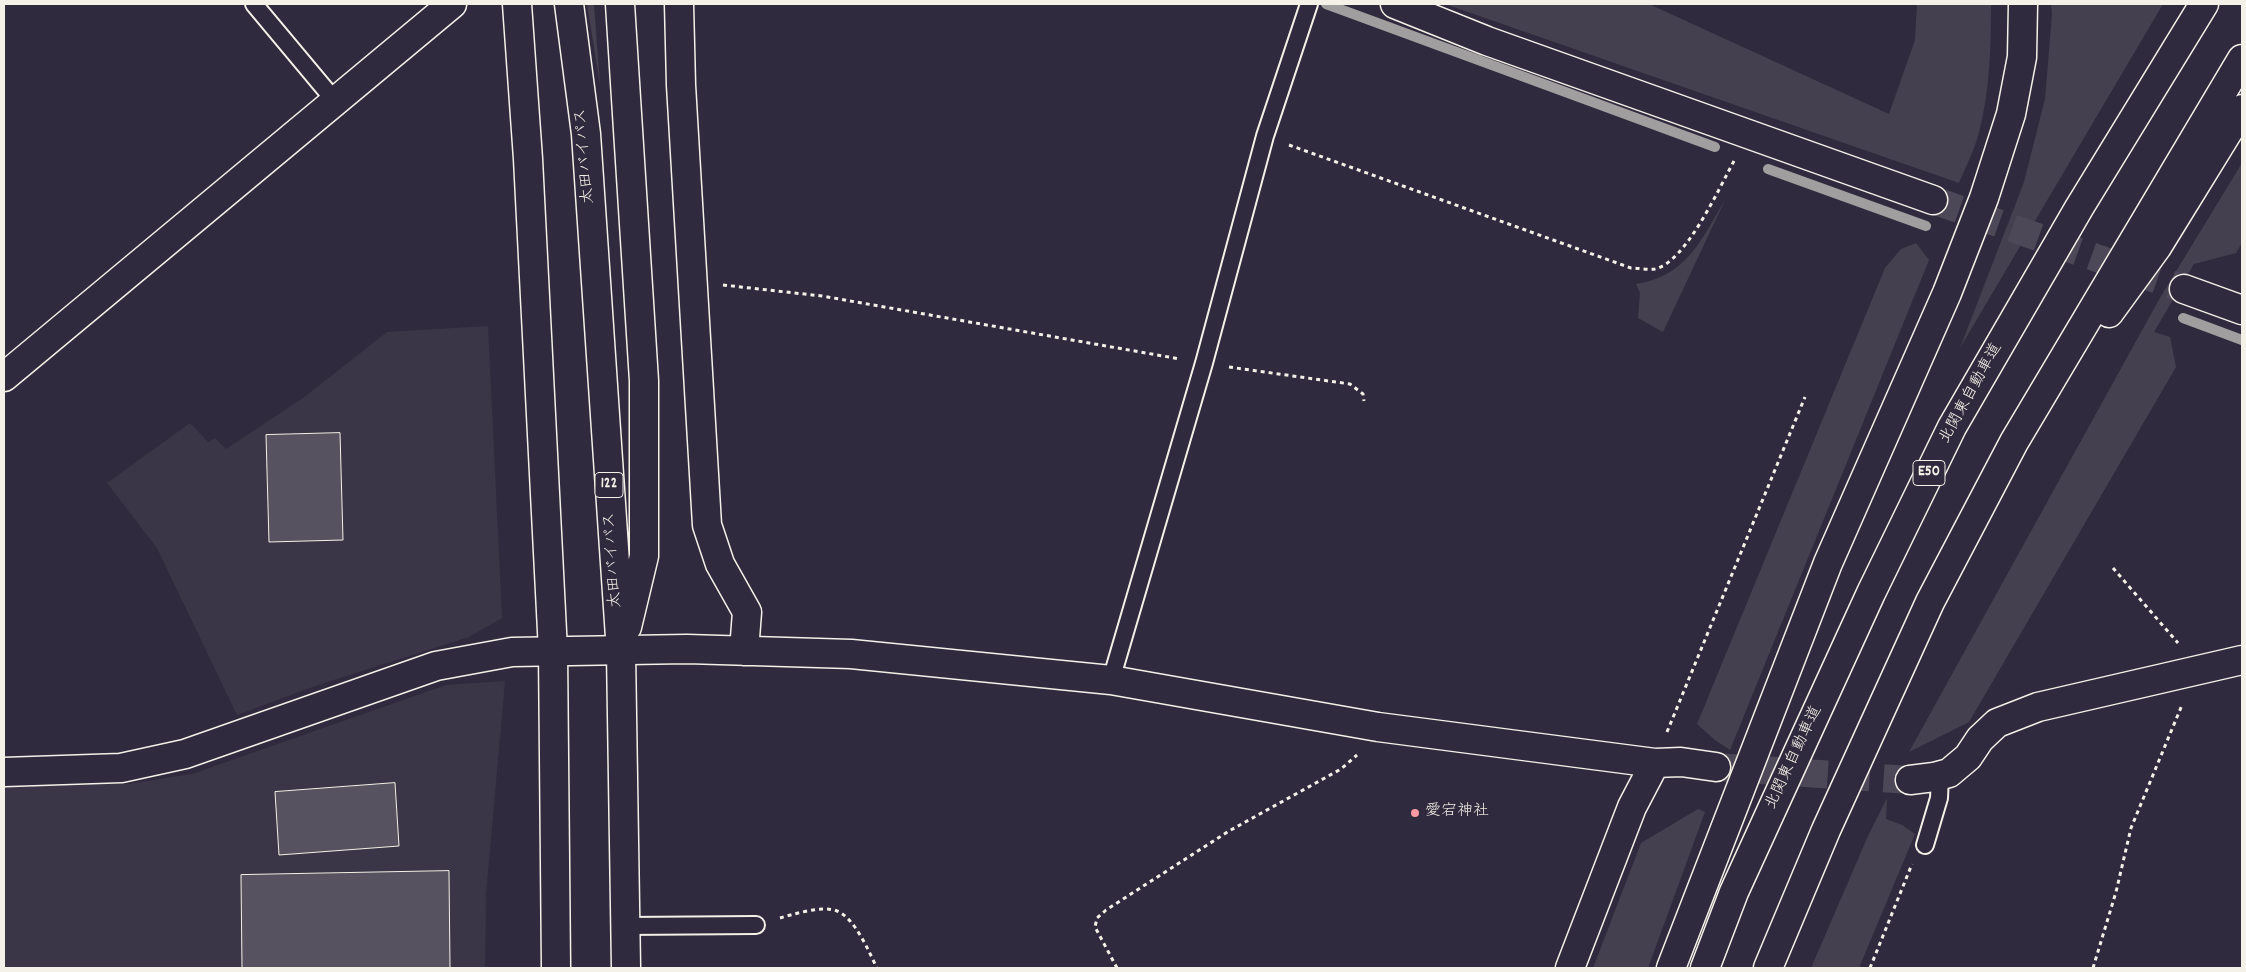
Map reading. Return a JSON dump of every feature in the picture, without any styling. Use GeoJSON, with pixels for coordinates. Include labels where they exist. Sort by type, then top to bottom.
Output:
{"type":"FeatureCollection","features":[{"type":"Feature","properties":{"kind":"main road"},"geometry":{"type":"LineString","coordinates":[[4,377],[452,4]]}},
{"type":"Feature","properties":{"kind":"main road"},"geometry":{"type":"LineString","coordinates":[[517,4],[528,159],[553,651],[556,968]]}},
{"type":"Feature","properties":{"kind":"main road","name":"太田バイパス"},"geometry":{"type":"LineString","coordinates":[[570,4],[586,134],[621,652],[626,968]]}},
{"type":"Feature","properties":{"kind":"main road"},"geometry":{"type":"LineString","coordinates":[[620,4],[644,381],[644,556],[621,652]]}},
{"type":"Feature","properties":{"kind":"main road"},"geometry":{"type":"LineString","coordinates":[[679,4],[681,85],[707,525],[720,564],[747,612],[744,651]]}},
{"type":"Feature","properties":{"kind":"main road"},"geometry":{"type":"LineString","coordinates":[[1395,4],[1487,41],[1933,200]]}},
{"type":"Feature","properties":{"kind":"main road"},"geometry":{"type":"LineString","coordinates":[[1672,968],[1828,563],[1947,293],[1984,198],[2011,114],[2022,57],[2023,4]]}},
{"type":"Feature","properties":{"kind":"main road","name":"北関東自動車道"},"geometry":{"type":"LineString","coordinates":[[1705,968],[1734,892],[1871,593],[1952,427],[2079,208],[2204,4]]}},
{"type":"Feature","properties":{"kind":"main road"},"geometry":{"type":"LineString","coordinates":[[1768,968],[1826,830],[1930,602],[2014,442],[2242,59]]}},
{"type":"Feature","properties":{"kind":"main road"},"geometry":{"type":"LineString","coordinates":[[2014,442],[2157,247],[2242,109]]}},
{"type":"Feature","properties":{"kind":"main road"},"geometry":{"type":"LineString","coordinates":[[2184,289],[2242,310]]}},
{"type":"Feature","properties":{"kind":"main road"},"geometry":{"type":"LineString","coordinates":[[4,772],[121,768],[185,754],[436,666],[512,652],[621,652],[687,649],[851,654],[1111,680],[1378,727],[1655,763],[1681,762],[1716,767]]}},
{"type":"Feature","properties":{"kind":"main road"},"geometry":{"type":"LineString","coordinates":[[1910,780],[1940,776],[1948,772],[1968,756],[1980,739],[1997,722],[2038,707],[2242,660]]}},
{"type":"Feature","properties":{"kind":"main road"},"geometry":{"type":"LineString","coordinates":[[1570,968],[1632,807],[1655,763]]}},
{"type":"Feature","properties":{"kind":"lane"},"geometry":{"type":"LineString","coordinates":[[254,4],[335,101]]}},
{"type":"Feature","properties":{"kind":"lane"},"geometry":{"type":"LineString","coordinates":[[1111,680],[1204,363],[1265,136],[1309,4]]}},
{"type":"Feature","properties":{"kind":"lane"},"geometry":{"type":"LineString","coordinates":[[1925,844],[1939,798],[1940,776]]}},
{"type":"Feature","properties":{"kind":"lane"},"geometry":{"type":"LineString","coordinates":[[625,926],[756,924]]}},
{"type":"Feature","properties":{"kind":"path"},"geometry":{"type":"LineString","coordinates":[[1265,136],[1631,268],[1656,269],[1676,256],[1693,234],[1749,134]]}},
{"type":"Feature","properties":{"kind":"path"},"geometry":{"type":"LineString","coordinates":[[692,281],[822,296],[1204,363],[1350,384],[1363,394],[1364,401]]}},
{"type":"Feature","properties":{"kind":"path"},"geometry":{"type":"LineString","coordinates":[[1655,763],[1805,397]]}},
{"type":"Feature","properties":{"kind":"path"},"geometry":{"type":"LineString","coordinates":[[2093,968],[2116,892],[2131,828],[2197,670],[2181,646],[2113,568]]}},
{"type":"Feature","properties":{"kind":"path"},"geometry":{"type":"LineString","coordinates":[[1117,968],[1097,935],[1094,927],[1097,918],[1106,910],[1229,831],[1341,769],[1355,758],[1378,727]]}},
{"type":"Feature","properties":{"kind":"path"},"geometry":{"type":"LineString","coordinates":[[1870,968],[1916,854],[1925,844]]}},
{"type":"Feature","properties":{"kind":"path"},"geometry":{"type":"LineString","coordinates":[[756,924],[812,910],[837,911],[857,929],[877,968]]}},
{"type":"Feature","properties":{"kind":"shaded area"},"geometry":{"type":"Polygon","coordinates":[[[587,4],[594,4],[600,85],[587,4]]]}},
{"type":"Feature","properties":{"kind":"shaded area"},"geometry":{"type":"Polygon","coordinates":[[[1445,4],[1649,4],[1889,114],[1915,40],[1917,4],[1991,4],[1991,36],[1986,101],[1975,145],[1959,183],[1445,4]]]}},
{"type":"Feature","properties":{"kind":"shaded area"},"geometry":{"type":"Polygon","coordinates":[[[2051,4],[2163,4],[1960,348],[2024,182],[2045,99],[2052,14],[2051,4]]]}},
{"type":"Feature","properties":{"kind":"shaded area"},"geometry":{"type":"Polygon","coordinates":[[[2242,163],[2242,243],[2236,253],[2194,264],[2154,332],[2170,337],[2176,367],[1969,722],[1909,752],[2161,296],[2242,163]]]}},
{"type":"Feature","properties":{"kind":"shaded area"},"geometry":{"type":"Polygon","coordinates":[[[1725,200],[1663,332],[1638,318],[1640,293],[1636,284],[1653,280],[1668,273],[1691,254],[1725,200]]]}},
{"type":"Feature","properties":{"kind":"shaded area"},"geometry":{"type":"Polygon","coordinates":[[[1916,243],[1929,260],[1730,750],[1697,724],[1885,268],[1901,249],[1916,243]]]}},
{"type":"Feature","properties":{"kind":"shaded area"},"geometry":{"type":"Polygon","coordinates":[[[488,326],[502,618],[469,637],[318,685],[237,715],[157,548],[107,483],[190,423],[208,442],[215,438],[226,449],[303,398],[387,332],[488,326]]]}},
{"type":"Feature","properties":{"kind":"shaded area"},"geometry":{"type":"Polygon","coordinates":[[[505,681],[486,894],[485,968],[4,968],[4,783],[128,784],[192,774],[446,685],[505,681]]]}},
{"type":"Feature","properties":{"kind":"shaded area"},"geometry":{"type":"Polygon","coordinates":[[[1887,798],[1886,819],[1902,825],[1915,834],[1859,968],[1811,968],[1868,836],[1887,798]]]}},
{"type":"Feature","properties":{"kind":"shaded area"},"geometry":{"type":"Polygon","coordinates":[[[1698,809],[1705,812],[1648,968],[1593,968],[1641,843],[1698,809]]]}},
{"type":"Feature","properties":{"kind":"building"},"geometry":{"type":"Polygon","coordinates":[[[340,433],[343,540],[269,542],[266,435],[340,433]]]}},
{"type":"Feature","properties":{"kind":"building"},"geometry":{"type":"Polygon","coordinates":[[[395,783],[399,846],[279,855],[275,792],[395,783]]]}},
{"type":"Feature","properties":{"kind":"building"},"geometry":{"type":"Polygon","coordinates":[[[449,871],[450,968],[242,968],[241,875],[449,871]]]}},
{"type":"Feature","properties":{"kind":"waterway"},"geometry":{"type":"LineString","coordinates":[[1326,4],[1715,147]]}},
{"type":"Feature","properties":{"kind":"waterway"},"geometry":{"type":"LineString","coordinates":[[1768,169],[1926,226]]}},
{"type":"Feature","properties":{"kind":"waterway"},"geometry":{"type":"LineString","coordinates":[[2183,318],[2242,340]]}},
{"type":"Feature","properties":{"kind":"tunnel"},"geometry":{"type":"LineString","coordinates":[[1933,200],[2184,289]]}},
{"type":"Feature","properties":{"kind":"tunnel"},"geometry":{"type":"LineString","coordinates":[[1716,767],[1910,780]]}},
{"type":"Feature","properties":{"kind":"place","name":"愛宕神社"},"geometry":{"type":"Point","coordinates":[1415,813]}}]}
